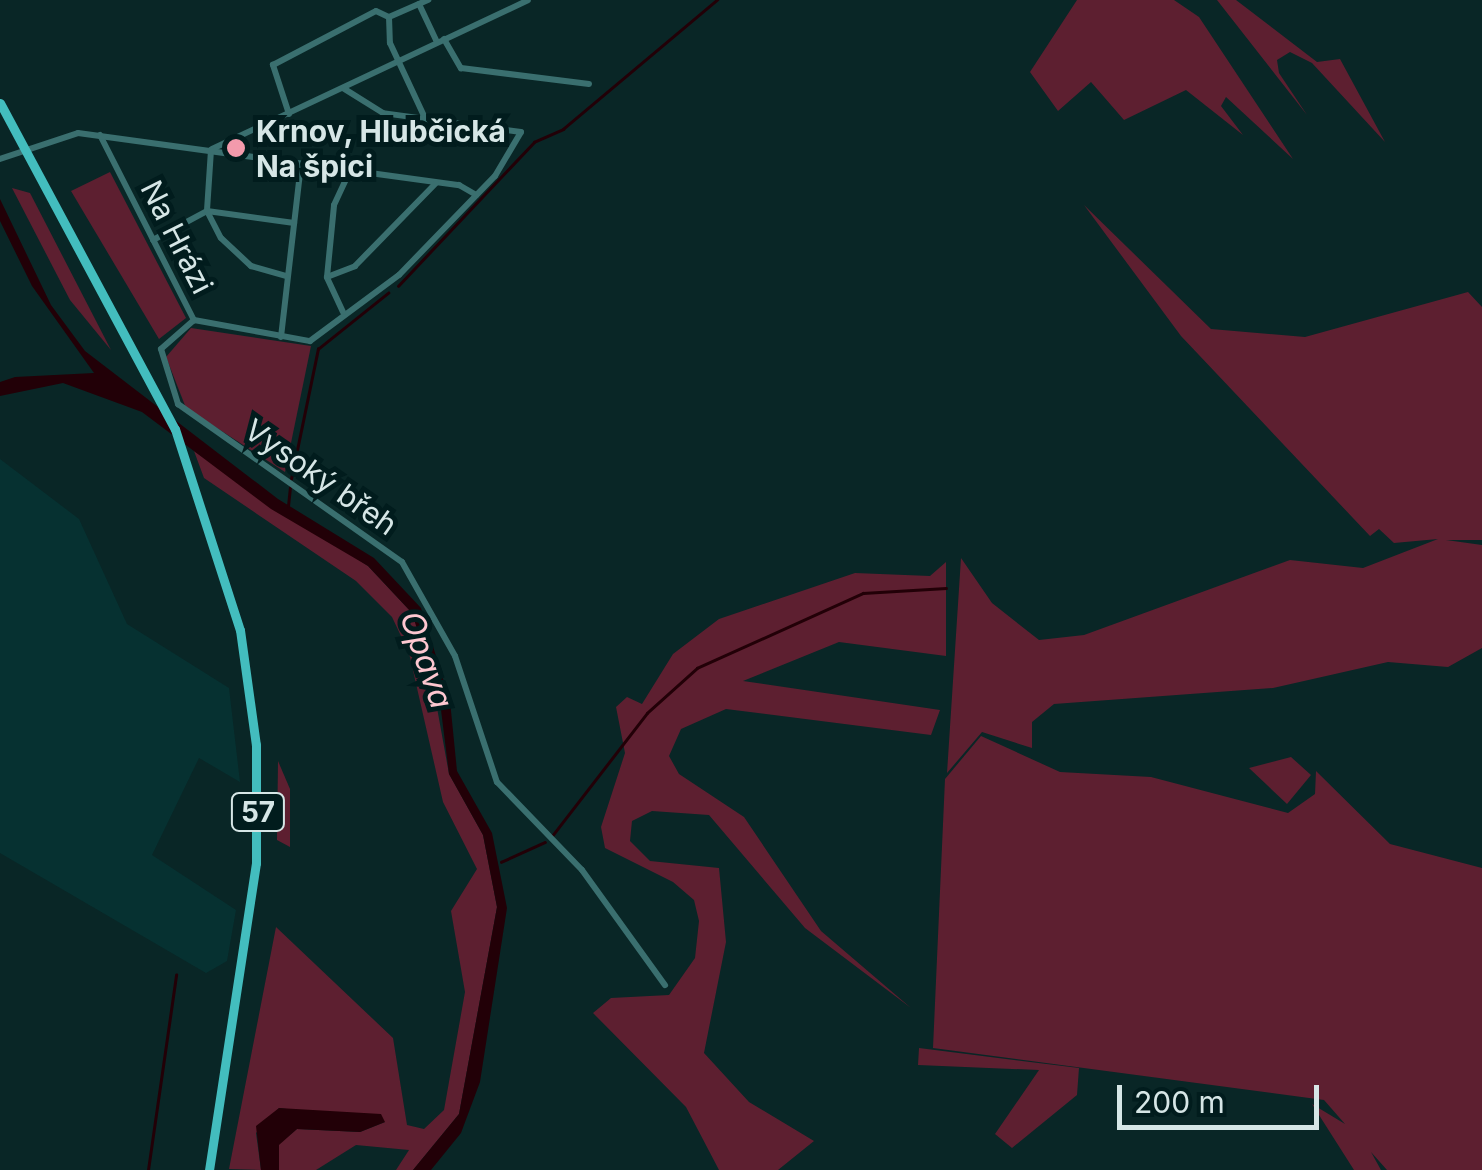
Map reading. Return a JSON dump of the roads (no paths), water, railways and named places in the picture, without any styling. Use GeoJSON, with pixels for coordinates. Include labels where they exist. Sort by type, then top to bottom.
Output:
{"type":"FeatureCollection","features":[{"type":"Feature","properties":{"kind":"main road","name":"57"},"geometry":{"type":"LineString","coordinates":[[0,103],[140,360],[198,484],[240,630],[256,746],[256,863],[209,1170]]}},
{"type":"Feature","properties":{"kind":"street"},"geometry":{"type":"LineString","coordinates":[[389,18],[428,0]]}},
{"type":"Feature","properties":{"kind":"street"},"geometry":{"type":"LineString","coordinates":[[211,150],[528,0]]}},
{"type":"Feature","properties":{"kind":"street"},"geometry":{"type":"LineString","coordinates":[[419,4],[460,68],[589,84]]}},
{"type":"Feature","properties":{"kind":"street"},"geometry":{"type":"LineString","coordinates":[[290,114],[275,63],[376,11],[389,18],[399,60],[425,118]]}},
{"type":"Feature","properties":{"kind":"street"},"geometry":{"type":"LineString","coordinates":[[343,88],[362,106],[425,118]]}},
{"type":"Feature","properties":{"kind":"street","name":"Na Hrázi"},"geometry":{"type":"LineString","coordinates":[[100,135],[194,320],[310,341],[344,312],[380,292],[476,195],[520,140],[521,132],[425,118]]}},
{"type":"Feature","properties":{"kind":"street"},"geometry":{"type":"LineString","coordinates":[[0,159],[58,134],[100,135],[436,183],[476,195]]}},
{"type":"Feature","properties":{"kind":"street"},"geometry":{"type":"LineString","coordinates":[[239,139],[240,156]]}},
{"type":"Feature","properties":{"kind":"street"},"geometry":{"type":"LineString","coordinates":[[211,150],[207,211],[236,254],[287,276]]}},
{"type":"Feature","properties":{"kind":"street"},"geometry":{"type":"LineString","coordinates":[[281,337],[302,165]]}},
{"type":"Feature","properties":{"kind":"street"},"geometry":{"type":"LineString","coordinates":[[344,312],[328,277],[334,205],[350,171]]}},
{"type":"Feature","properties":{"kind":"street"},"geometry":{"type":"LineString","coordinates":[[328,277],[355,266],[436,183]]}},
{"type":"Feature","properties":{"kind":"street"},"geometry":{"type":"LineString","coordinates":[[153,240],[207,211],[294,223]]}},
{"type":"Feature","properties":{"kind":"street","name":"Vysoký břeh"},"geometry":{"type":"LineString","coordinates":[[194,320],[161,349],[177,402],[402,562],[455,656],[497,782],[582,870],[665,985]]}},
{"type":"Feature","properties":{"kind":"waterway"},"geometry":{"type":"LineString","coordinates":[[398,286],[534,142],[563,129],[717,0]]}},
{"type":"Feature","properties":{"kind":"waterway"},"geometry":{"type":"LineString","coordinates":[[291,479],[318,349],[388,293]]}},
{"type":"Feature","properties":{"kind":"waterway"},"geometry":{"type":"LineString","coordinates":[[288,506],[290,488]]}},
{"type":"Feature","properties":{"kind":"waterway"},"geometry":{"type":"LineString","coordinates":[[552,836],[647,713],[697,668],[863,593],[946,588]]}},
{"type":"Feature","properties":{"kind":"waterway"},"geometry":{"type":"LineString","coordinates":[[501,862],[545,842]]}},
{"type":"Feature","properties":{"kind":"waterway"},"geometry":{"type":"LineString","coordinates":[[148,1170],[176,975]]}},
{"type":"Feature","properties":{"kind":"place","name":"Krnov, Hlubčická Na špici"},"geometry":{"type":"Point","coordinates":[236,148]}},
{"type":"Feature","properties":{"kind":"water label","name":"Opava"},"geometry":{"type":"Point","coordinates":[426,660]}}]}
